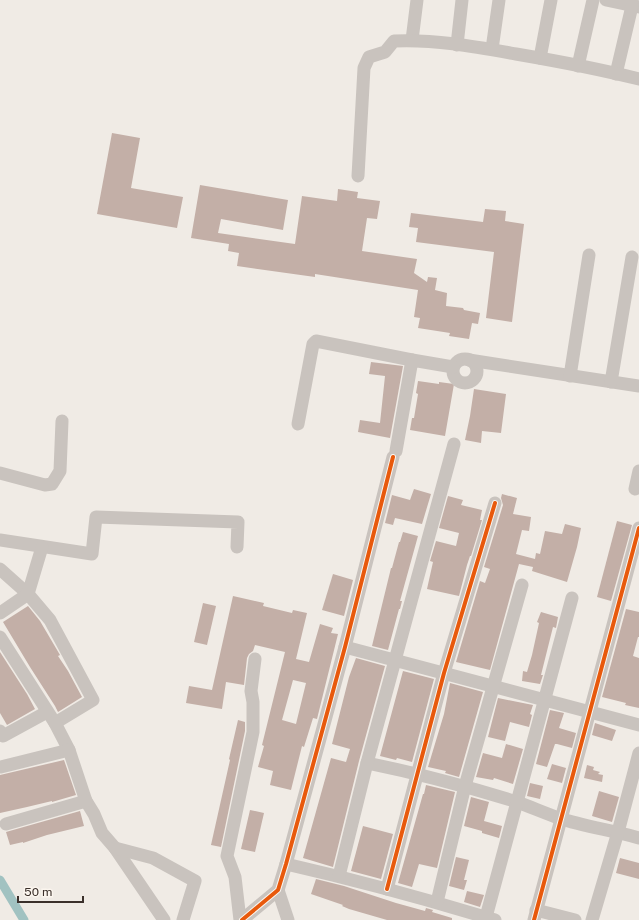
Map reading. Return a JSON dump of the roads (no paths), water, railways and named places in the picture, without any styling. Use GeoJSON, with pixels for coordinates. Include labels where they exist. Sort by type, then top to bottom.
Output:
{"type":"FeatureCollection","features":[{"type":"Feature","properties":{"kind":"street"},"geometry":{"type":"LineString","coordinates":[[412,40],[417,0]]}},
{"type":"Feature","properties":{"kind":"street"},"geometry":{"type":"LineString","coordinates":[[458,45],[462,0]]}},
{"type":"Feature","properties":{"kind":"street"},"geometry":{"type":"LineString","coordinates":[[492,49],[499,0]]}},
{"type":"Feature","properties":{"kind":"street"},"geometry":{"type":"LineString","coordinates":[[540,58],[551,0]]}},
{"type":"Feature","properties":{"kind":"street"},"geometry":{"type":"LineString","coordinates":[[578,66],[593,0]]}},
{"type":"Feature","properties":{"kind":"street"},"geometry":{"type":"LineString","coordinates":[[606,0],[635,6],[616,74]]}},
{"type":"Feature","properties":{"kind":"street"},"geometry":{"type":"LineString","coordinates":[[358,176],[364,68],[369,57],[385,52],[394,41],[412,40],[492,49],[639,79]]}},
{"type":"Feature","properties":{"kind":"street"},"geometry":{"type":"LineString","coordinates":[[570,376],[589,255]]}},
{"type":"Feature","properties":{"kind":"street"},"geometry":{"type":"LineString","coordinates":[[611,382],[632,257]]}},
{"type":"Feature","properties":{"kind":"street"},"geometry":{"type":"LineString","coordinates":[[298,424],[313,344],[316,341],[453,367]]}},
{"type":"Feature","properties":{"kind":"street"},"geometry":{"type":"LineString","coordinates":[[469,360],[473,362],[477,369],[475,377],[469,382],[462,383],[455,379],[452,371],[454,364],[461,359],[469,360],[570,376],[639,386]]}},
{"type":"Feature","properties":{"kind":"street"},"geometry":{"type":"LineString","coordinates":[[241,920],[278,890],[286,864],[345,647],[395,454],[412,360]]}},
{"type":"Feature","properties":{"kind":"street"},"geometry":{"type":"LineString","coordinates":[[0,473],[45,486],[52,484],[60,471],[62,421]]}},
{"type":"Feature","properties":{"kind":"street"},"geometry":{"type":"LineString","coordinates":[[339,876],[367,763],[454,444]]}},
{"type":"Feature","properties":{"kind":"street"},"geometry":{"type":"LineString","coordinates":[[635,489],[639,470]]}},
{"type":"Feature","properties":{"kind":"street"},"geometry":{"type":"LineString","coordinates":[[387,889],[444,673],[495,503]]}},
{"type":"Feature","properties":{"kind":"street"},"geometry":{"type":"LineString","coordinates":[[0,540],[92,554],[96,517],[238,522],[237,547]]}},
{"type":"Feature","properties":{"kind":"street"},"geometry":{"type":"LineString","coordinates":[[575,920],[535,915],[588,713],[639,528]]}},
{"type":"Feature","properties":{"kind":"street"},"geometry":{"type":"LineString","coordinates":[[0,613],[28,594],[42,547]]}},
{"type":"Feature","properties":{"kind":"street"},"geometry":{"type":"LineString","coordinates":[[0,569],[28,594],[50,620],[92,700],[55,723]]}},
{"type":"Feature","properties":{"kind":"street"},"geometry":{"type":"LineString","coordinates":[[437,902],[465,786],[522,585]]}},
{"type":"Feature","properties":{"kind":"street"},"geometry":{"type":"LineString","coordinates":[[286,864],[339,876],[437,902],[490,919],[516,802],[572,598]]}},
{"type":"Feature","properties":{"kind":"street"},"geometry":{"type":"LineString","coordinates":[[0,637],[55,723],[69,750],[86,801],[94,814],[102,833],[116,848],[164,920]]}},
{"type":"Feature","properties":{"kind":"street"},"geometry":{"type":"LineString","coordinates":[[345,647],[588,713],[639,725]]}},
{"type":"Feature","properties":{"kind":"street"},"geometry":{"type":"LineString","coordinates":[[241,920],[236,877],[228,856],[253,732],[253,702],[251,691],[255,659]]}},
{"type":"Feature","properties":{"kind":"street"},"geometry":{"type":"LineString","coordinates":[[0,731],[3,736],[47,712]]}},
{"type":"Feature","properties":{"kind":"street"},"geometry":{"type":"LineString","coordinates":[[1,767],[69,750]]}},
{"type":"Feature","properties":{"kind":"street"},"geometry":{"type":"LineString","coordinates":[[592,920],[639,753]]}},
{"type":"Feature","properties":{"kind":"street"},"geometry":{"type":"LineString","coordinates":[[367,763],[465,786],[560,818],[639,838]]}},
{"type":"Feature","properties":{"kind":"street"},"geometry":{"type":"LineString","coordinates":[[6,824],[86,801]]}},
{"type":"Feature","properties":{"kind":"street"},"geometry":{"type":"LineString","coordinates":[[116,848],[153,858],[195,881],[183,920]]}},
{"type":"Feature","properties":{"kind":"street"},"geometry":{"type":"LineString","coordinates":[[278,890],[288,920]]}},
{"type":"Feature","properties":{"kind":"waterway"},"geometry":{"type":"LineString","coordinates":[[0,880],[24,920]]}}]}
